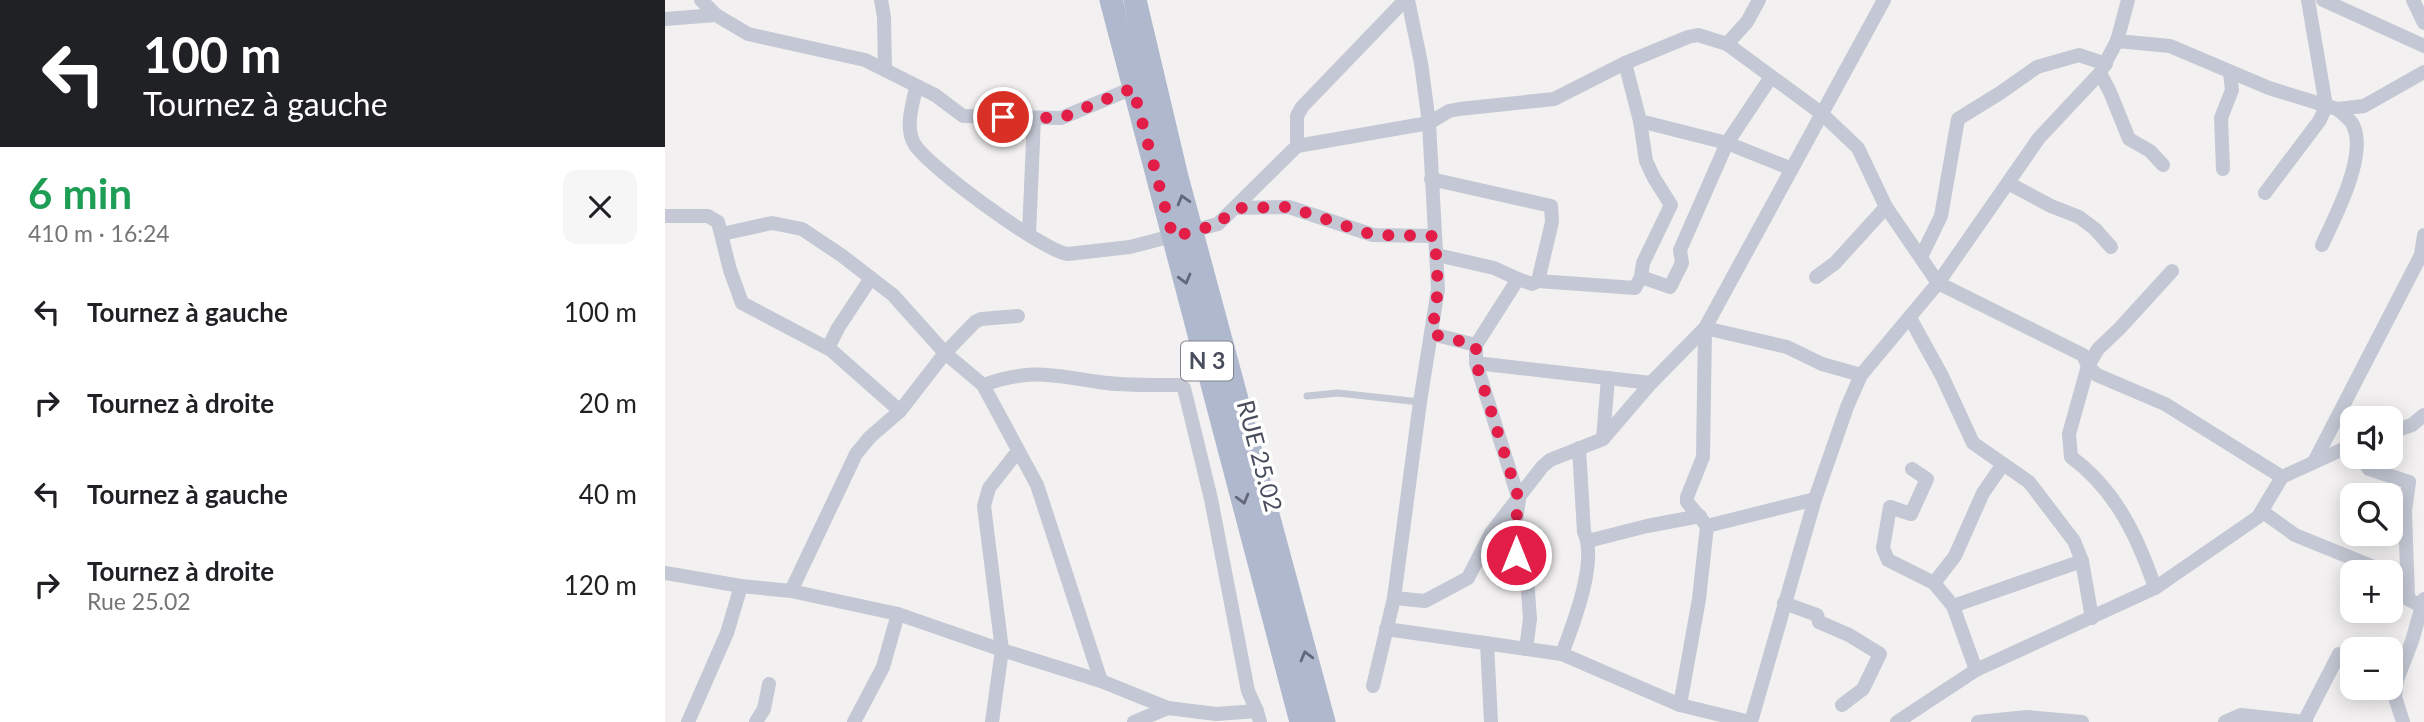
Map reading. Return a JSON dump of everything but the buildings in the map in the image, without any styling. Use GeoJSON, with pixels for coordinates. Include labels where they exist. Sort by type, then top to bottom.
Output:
{"type":"FeatureCollection","features":[{"type":"Feature","properties":{"kind":"main road","name":"RUE 25.02"},"geometry":{"type":"LineString","coordinates":[[1111,0],[1133,88],[1183,234],[1301,722]]}},
{"type":"Feature","properties":{"kind":"main road","name":"N 3"},"geometry":{"type":"LineString","coordinates":[[1135,0],[1177,177],[1183,234],[1324,722]]}},
{"type":"Feature","properties":{"kind":"street"},"geometry":{"type":"LineString","coordinates":[[701,0],[716,15],[748,34],[865,60],[935,95],[964,116],[1061,118],[1133,88]]}},
{"type":"Feature","properties":{"kind":"street"},"geometry":{"type":"LineString","coordinates":[[881,0],[885,70]]}},
{"type":"Feature","properties":{"kind":"street"},"geometry":{"type":"LineString","coordinates":[[1373,686],[1394,598],[1438,289],[1429,123],[1422,63],[1406,0]]}},
{"type":"Feature","properties":{"kind":"street"},"geometry":{"type":"LineString","coordinates":[[1297,146],[1297,117],[1301,107],[1406,0]]}},
{"type":"Feature","properties":{"kind":"street"},"geometry":{"type":"LineString","coordinates":[[1727,44],[1747,22],[1759,0]]}},
{"type":"Feature","properties":{"kind":"street"},"geometry":{"type":"LineString","coordinates":[[1394,598],[1425,601],[1468,578],[1491,533],[1550,460],[1603,439],[1651,383],[1705,328],[1884,0]]}},
{"type":"Feature","properties":{"kind":"street"},"geometry":{"type":"LineString","coordinates":[[1386,629],[1562,654],[1680,705],[1750,722],[1815,499],[1861,375],[1938,283],[2039,138],[2103,69],[2117,41],[2128,0]]}},
{"type":"Feature","properties":{"kind":"street"},"geometry":{"type":"LineString","coordinates":[[2308,0],[2332,108]]}},
{"type":"Feature","properties":{"kind":"street"},"geometry":{"type":"LineString","coordinates":[[2323,0],[2424,46]]}},
{"type":"Feature","properties":{"kind":"street"},"geometry":{"type":"LineString","coordinates":[[2413,0],[2424,23]]}},
{"type":"Feature","properties":{"kind":"street"},"geometry":{"type":"LineString","coordinates":[[665,19],[716,15]]}},
{"type":"Feature","properties":{"kind":"street"},"geometry":{"type":"LineString","coordinates":[[916,87],[909,122],[915,145],[946,175],[1028,234],[1052,249],[1068,254],[1130,247],[1218,224],[1297,146],[1429,123],[1449,111],[1459,109],[1554,99],[1625,63],[1698,35],[1727,44],[1821,113],[1858,148],[1886,207],[1938,283],[2083,355],[2088,366],[2105,379],[2165,404],[2282,477]]}},
{"type":"Feature","properties":{"kind":"street"},"geometry":{"type":"LineString","coordinates":[[2117,41],[2170,46],[2230,73],[2332,108],[2353,125],[2358,153],[2341,204],[2322,245]]}},
{"type":"Feature","properties":{"kind":"street"},"geometry":{"type":"LineString","coordinates":[[1921,257],[1941,216],[1958,119],[2037,67],[2080,55],[2103,69],[2129,139],[2150,151],[2163,165]]}},
{"type":"Feature","properties":{"kind":"street"},"geometry":{"type":"LineString","coordinates":[[1437,255],[1493,268],[1532,284],[1538,281],[1635,288],[1641,277],[1643,263],[1671,205],[1646,161],[1640,121],[1625,63]]}},
{"type":"Feature","properties":{"kind":"street"},"geometry":{"type":"LineString","coordinates":[[2265,193],[2332,108],[2364,106],[2424,72]]}},
{"type":"Feature","properties":{"kind":"street"},"geometry":{"type":"LineString","coordinates":[[2223,169],[2221,118],[2232,90],[2230,73]]}},
{"type":"Feature","properties":{"kind":"street"},"geometry":{"type":"LineString","coordinates":[[1641,277],[1670,287],[1682,263],[1680,250],[1727,144],[1771,77]]}},
{"type":"Feature","properties":{"kind":"street"},"geometry":{"type":"LineString","coordinates":[[1028,234],[1034,118]]}},
{"type":"Feature","properties":{"kind":"street"},"geometry":{"type":"LineString","coordinates":[[1640,121],[1727,144],[1792,169]]}},
{"type":"Feature","properties":{"kind":"street"},"geometry":{"type":"LineString","coordinates":[[1431,179],[1552,206],[1552,222],[1538,281]]}},
{"type":"Feature","properties":{"kind":"street"},"geometry":{"type":"LineString","coordinates":[[2008,183],[2051,206],[2079,217],[2095,229],[2111,247]]}},
{"type":"Feature","properties":{"kind":"street"},"geometry":{"type":"LineString","coordinates":[[1235,208],[1289,207],[1373,235],[1435,236]]}},
{"type":"Feature","properties":{"kind":"street"},"geometry":{"type":"LineString","coordinates":[[1816,278],[1835,263],[1886,207]]}},
{"type":"Feature","properties":{"kind":"street"},"geometry":{"type":"LineString","coordinates":[[665,216],[708,216],[718,222],[730,270],[742,303],[828,348],[900,411]]}},
{"type":"Feature","properties":{"kind":"street"},"geometry":{"type":"LineString","coordinates":[[722,234],[772,223],[798,227],[841,255],[893,295],[945,353],[983,385],[1037,485],[1101,681]]}},
{"type":"Feature","properties":{"kind":"street"},"geometry":{"type":"LineString","coordinates":[[2314,462],[2421,255],[2424,235]]}},
{"type":"Feature","properties":{"kind":"street"},"geometry":{"type":"LineString","coordinates":[[2155,588],[2141,546],[2125,518],[2090,471],[2071,457],[2069,434],[2088,366],[2098,349],[2172,271]]}},
{"type":"Feature","properties":{"kind":"street"},"geometry":{"type":"LineString","coordinates":[[828,348],[871,278]]}},
{"type":"Feature","properties":{"kind":"street"},"geometry":{"type":"LineString","coordinates":[[1518,279],[1476,345],[1476,363],[1519,500],[1514,534],[1518,576],[1527,577],[1530,619],[1526,649]]}},
{"type":"Feature","properties":{"kind":"street"},"geometry":{"type":"LineString","coordinates":[[791,591],[856,454],[870,437],[900,411],[945,353],[975,322],[981,319],[1018,316]]}},
{"type":"Feature","properties":{"kind":"street"},"geometry":{"type":"LineString","coordinates":[[1910,318],[1942,376],[1973,443],[2029,482],[2069,533],[2082,561],[2092,618]]}},
{"type":"Feature","properties":{"kind":"street"},"geometry":{"type":"LineString","coordinates":[[1705,328],[1787,347],[1822,364],[1861,375]]}},
{"type":"Feature","properties":{"kind":"street"},"geometry":{"type":"LineString","coordinates":[[1680,705],[1699,599],[1704,521],[1687,502],[1687,497],[1703,457],[1705,328]]}},
{"type":"Feature","properties":{"kind":"street"},"geometry":{"type":"LineString","coordinates":[[1432,334],[1476,345]]}},
{"type":"Feature","properties":{"kind":"street"},"geometry":{"type":"LineString","coordinates":[[1476,363],[1651,383]]}},
{"type":"Feature","properties":{"kind":"street"},"geometry":{"type":"LineString","coordinates":[[665,573],[741,586],[791,591],[898,614],[1101,681],[1168,708],[1215,718],[1259,716],[1248,691],[1211,499],[1185,388],[1181,385],[1099,382],[1042,373],[1007,377],[983,385]]}},
{"type":"Feature","properties":{"kind":"street"},"geometry":{"type":"LineString","coordinates":[[1603,439],[1608,378]]}},
{"type":"Feature","properties":{"kind":"street"},"geometry":{"type":"LineString","coordinates":[[2403,428],[2412,425],[2424,415]]}},
{"type":"Feature","properties":{"kind":"street"},"geometry":{"type":"LineString","coordinates":[[1562,654],[1583,592],[1588,541],[1584,532],[1579,448]]}},
{"type":"Feature","properties":{"kind":"street"},"geometry":{"type":"LineString","coordinates":[[1901,721],[1976,670],[2155,588],[2258,517],[2282,477],[2340,450]]}},
{"type":"Feature","properties":{"kind":"street"},"geometry":{"type":"LineString","coordinates":[[992,722],[1002,650],[984,506],[989,488],[1018,451]]}},
{"type":"Feature","properties":{"kind":"street"},"geometry":{"type":"LineString","coordinates":[[1934,583],[1955,556],[1983,493],[2003,464]]}},
{"type":"Feature","properties":{"kind":"street"},"geometry":{"type":"LineString","coordinates":[[1912,469],[1927,479],[1910,514],[1890,507],[1883,548],[1888,560],[1934,583],[1953,606],[1976,670]]}},
{"type":"Feature","properties":{"kind":"street"},"geometry":{"type":"LineString","coordinates":[[2369,469],[2409,482],[2405,511],[2408,599],[2423,602],[2397,680],[2395,697],[2403,722]]}},
{"type":"Feature","properties":{"kind":"street"},"geometry":{"type":"LineString","coordinates":[[1588,541],[1647,526],[1704,521],[1815,499]]}},
{"type":"Feature","properties":{"kind":"street"},"geometry":{"type":"LineString","coordinates":[[2263,512],[2295,535],[2356,560]]}},
{"type":"Feature","properties":{"kind":"street"},"geometry":{"type":"LineString","coordinates":[[1953,606],[2082,561]]}},
{"type":"Feature","properties":{"kind":"street"},"geometry":{"type":"LineString","coordinates":[[2403,580],[2408,583]]}},
{"type":"Feature","properties":{"kind":"street"},"geometry":{"type":"LineString","coordinates":[[688,722],[727,633],[741,586]]}},
{"type":"Feature","properties":{"kind":"street"},"geometry":{"type":"LineString","coordinates":[[1784,603],[1817,615],[1819,622],[1849,635],[1880,654],[1863,689],[1842,705]]}},
{"type":"Feature","properties":{"kind":"street"},"geometry":{"type":"LineString","coordinates":[[854,722],[883,667],[898,614]]}},
{"type":"Feature","properties":{"kind":"street"},"geometry":{"type":"LineString","coordinates":[[1487,643],[1491,722]]}},
{"type":"Feature","properties":{"kind":"street"},"geometry":{"type":"LineString","coordinates":[[2225,722],[2241,715],[2305,722],[2339,654]]}},
{"type":"Feature","properties":{"kind":"street"},"geometry":{"type":"LineString","coordinates":[[756,722],[764,709],[769,684]]}},
{"type":"Feature","properties":{"kind":"street"},"geometry":{"type":"LineString","coordinates":[[1134,722],[1168,708]]}},
{"type":"Feature","properties":{"kind":"street"},"geometry":{"type":"LineString","coordinates":[[1978,722],[2027,717],[2082,722]]}},
{"type":"Feature","properties":{"kind":"lane"},"geometry":{"type":"LineString","coordinates":[[1307,396],[1338,393],[1420,402]]}},
{"type":"Feature","properties":{"kind":"route"},"geometry":{"type":"LineString","coordinates":[[1003,117],[1061,118],[1133,88],[1173,237],[1218,224],[1235,208],[1289,207],[1373,235],[1435,236],[1439,272],[1432,334],[1476,345],[1476,363],[1519,500],[1514,534],[1516,555]]}}]}
